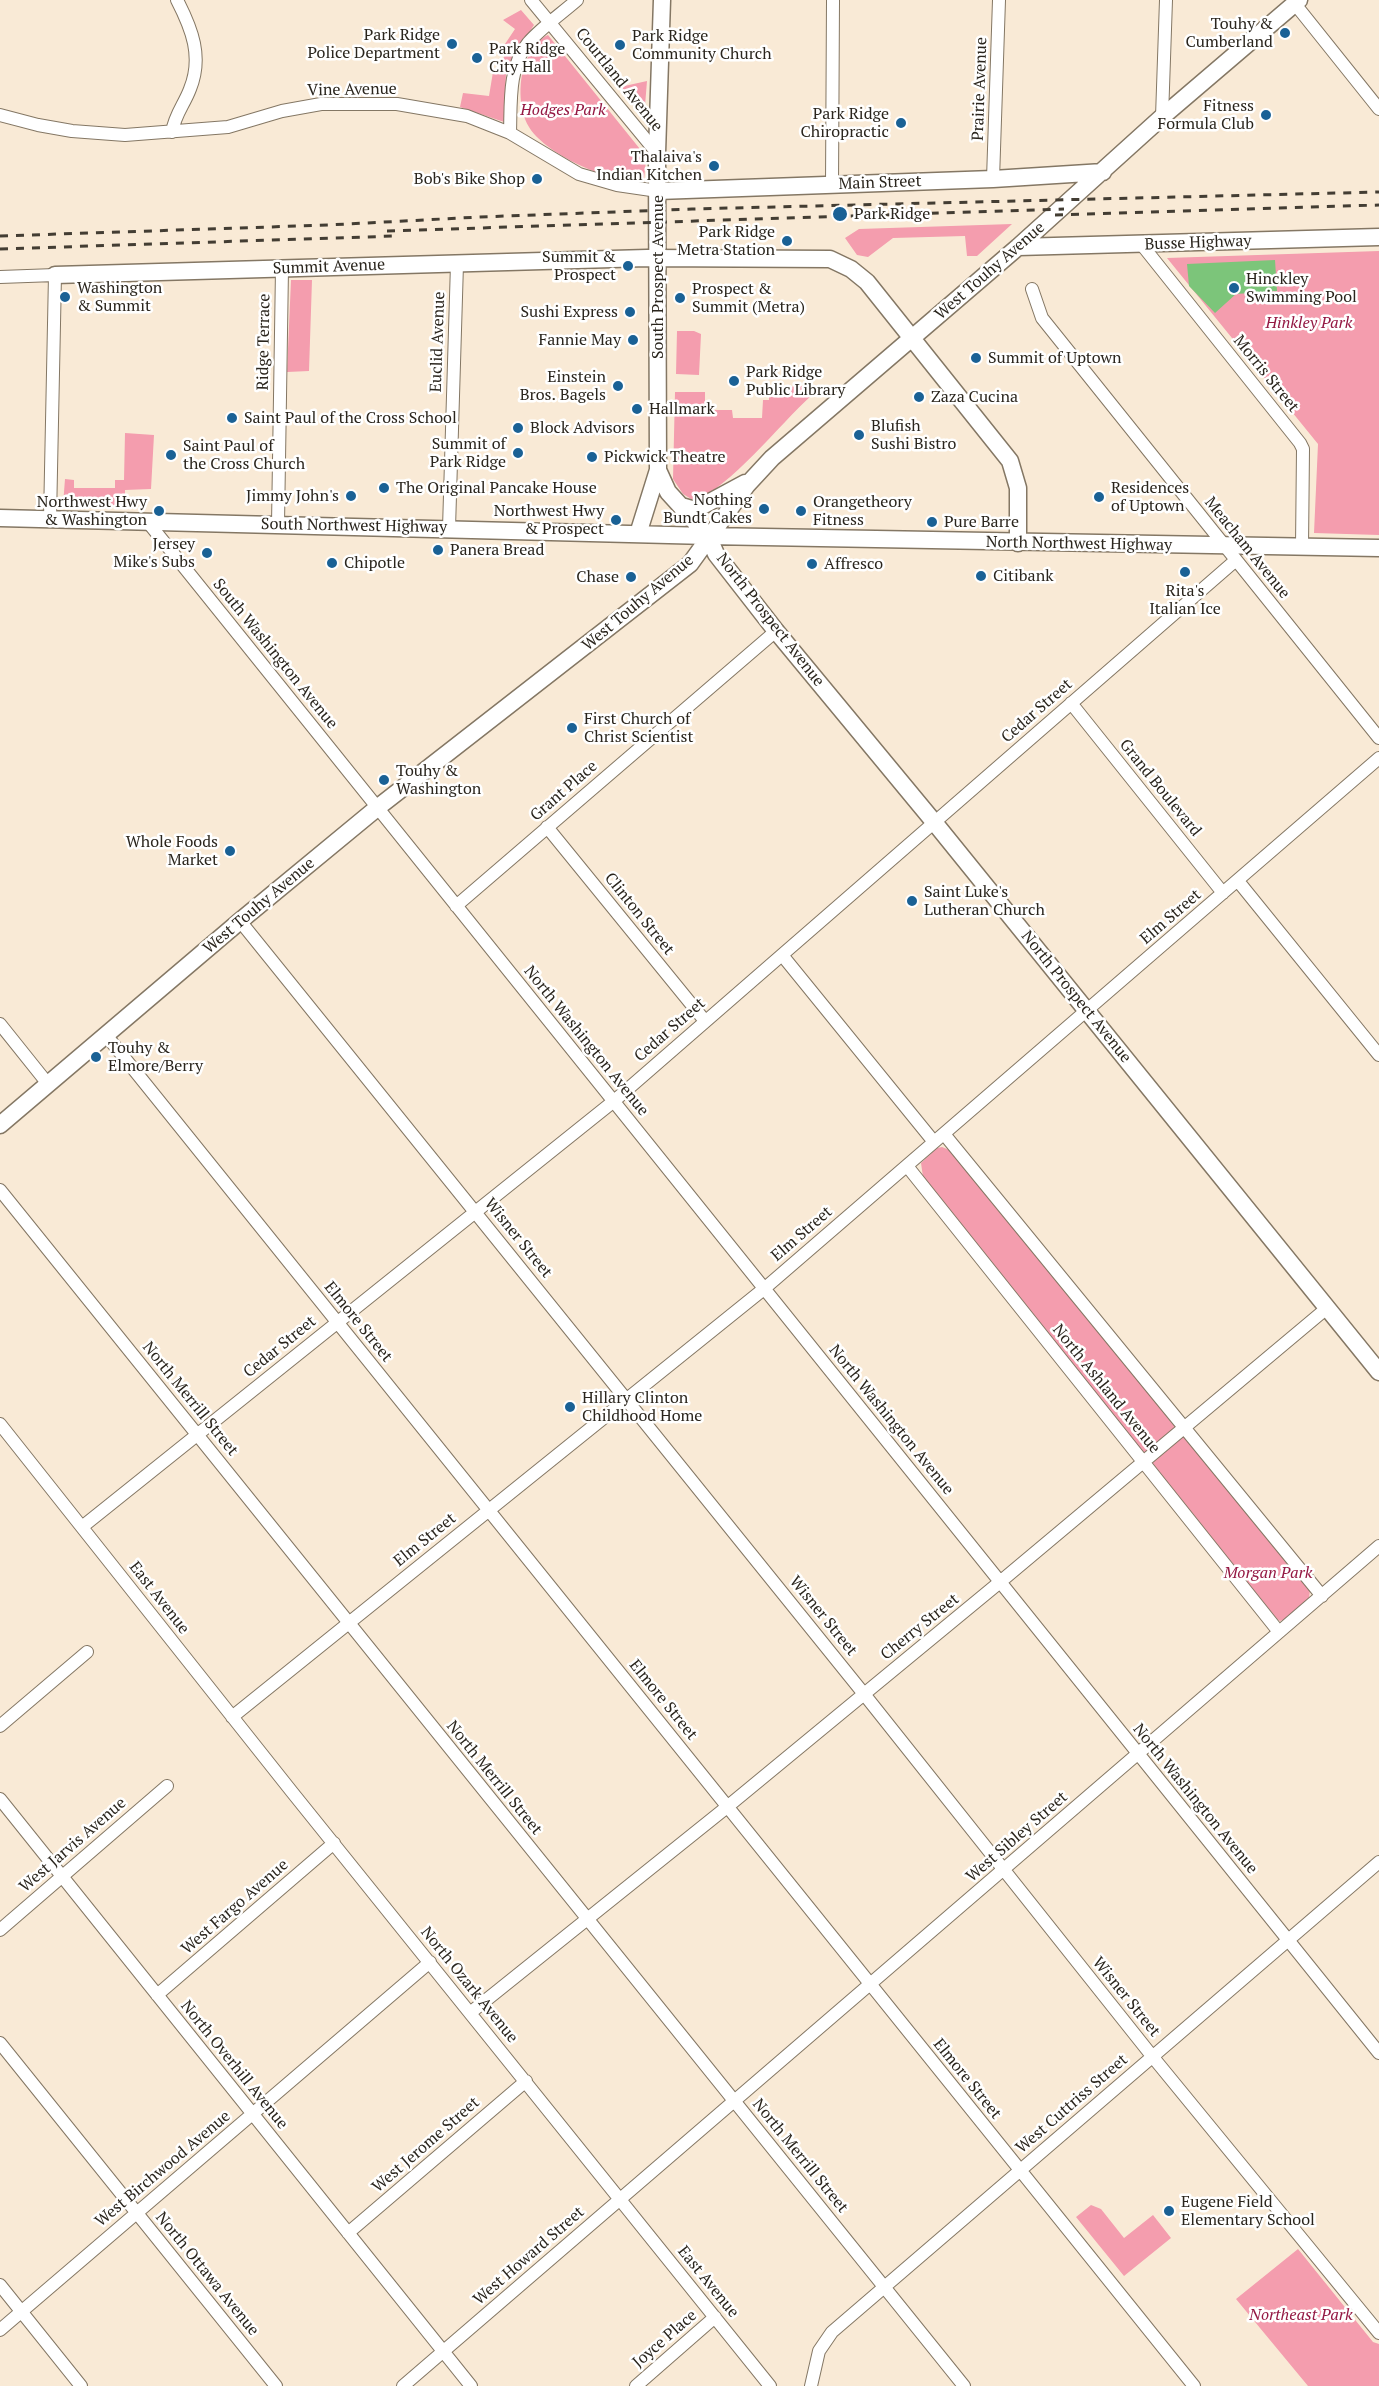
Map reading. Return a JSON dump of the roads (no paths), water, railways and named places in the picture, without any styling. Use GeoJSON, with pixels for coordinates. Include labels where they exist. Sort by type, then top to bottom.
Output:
{"type":"FeatureCollection","features":[{"type":"Feature","properties":{"kind":"main road","name":"South Prospect Avenue"},"geometry":{"type":"LineString","coordinates":[[657,470],[657,153],[662,0]]}},
{"type":"Feature","properties":{"kind":"main road","name":"West Touhy Avenue"},"geometry":{"type":"LineString","coordinates":[[0,1125],[377,808],[690,564],[708,537],[772,458],[1018,248],[1162,117],[1295,1]]}},
{"type":"Feature","properties":{"kind":"main road","name":"Main Street"},"geometry":{"type":"LineString","coordinates":[[657,191],[993,179],[1103,172]]}},
{"type":"Feature","properties":{"kind":"main road","name":"Busse Highway"},"geometry":{"type":"LineString","coordinates":[[1018,248],[1379,237]]}},
{"type":"Feature","properties":{"kind":"main road","name":"Summit Avenue"},"geometry":{"type":"LineString","coordinates":[[55,275],[658,258],[830,260],[842,263],[862,277],[1010,460],[1018,488],[1018,543]]}},
{"type":"Feature","properties":{"kind":"main road"},"geometry":{"type":"LineString","coordinates":[[657,470],[662,483],[708,537]]}},
{"type":"Feature","properties":{"kind":"main road"},"geometry":{"type":"LineString","coordinates":[[638,534],[657,470]]}},
{"type":"Feature","properties":{"kind":"main road"},"geometry":{"type":"LineString","coordinates":[[681,506],[695,510],[706,506],[754,478]]}},
{"type":"Feature","properties":{"kind":"main road","name":"South Northwest Highway"},"geometry":{"type":"LineString","coordinates":[[0,518],[449,528],[708,537]]}},
{"type":"Feature","properties":{"kind":"main road","name":"North Northwest Highway"},"geometry":{"type":"LineString","coordinates":[[708,537],[1379,548]]}},
{"type":"Feature","properties":{"kind":"main road","name":"North Prospect Avenue"},"geometry":{"type":"LineString","coordinates":[[708,537],[716,554],[776,631],[934,822],[1379,1372]]}},
{"type":"Feature","properties":{"kind":"street"},"geometry":{"type":"LineString","coordinates":[[172,132],[174,118],[190,90],[196,68],[195,41],[177,0]]}},
{"type":"Feature","properties":{"kind":"street","name":"Courtland Avenue"},"geometry":{"type":"LineString","coordinates":[[531,0],[657,153]]}},
{"type":"Feature","properties":{"kind":"street"},"geometry":{"type":"LineString","coordinates":[[510,133],[511,88],[517,65],[527,44],[577,0]]}},
{"type":"Feature","properties":{"kind":"street"},"geometry":{"type":"LineString","coordinates":[[832,185],[833,0]]}},
{"type":"Feature","properties":{"kind":"street","name":"Prairie Avenue"},"geometry":{"type":"LineString","coordinates":[[993,179],[999,0]]}},
{"type":"Feature","properties":{"kind":"street"},"geometry":{"type":"LineString","coordinates":[[1162,117],[1166,0]]}},
{"type":"Feature","properties":{"kind":"street"},"geometry":{"type":"LineString","coordinates":[[1295,1],[1379,110]]}},
{"type":"Feature","properties":{"kind":"street","name":"Vine Avenue"},"geometry":{"type":"LineString","coordinates":[[0,115],[38,125],[100,134],[125,135],[228,128],[282,111],[321,104],[397,105],[467,116],[510,133],[579,174],[617,186],[657,191]]}},
{"type":"Feature","properties":{"kind":"street","name":"Morris Street"},"geometry":{"type":"LineString","coordinates":[[1142,245],[1300,443],[1303,449],[1302,546]]}},
{"type":"Feature","properties":{"kind":"street","name":"Euclid Avenue"},"geometry":{"type":"LineString","coordinates":[[449,528],[457,264]]}},
{"type":"Feature","properties":{"kind":"street","name":"Ridge Terrace"},"geometry":{"type":"LineString","coordinates":[[278,524],[282,269]]}},
{"type":"Feature","properties":{"kind":"street"},"geometry":{"type":"LineString","coordinates":[[50,519],[55,275]]}},
{"type":"Feature","properties":{"kind":"street","name":"Summit Avenue"},"geometry":{"type":"LineString","coordinates":[[0,277],[55,275]]}},
{"type":"Feature","properties":{"kind":"street","name":"Meacham Avenue"},"geometry":{"type":"LineString","coordinates":[[1032,289],[1042,318],[1379,738]]}},
{"type":"Feature","properties":{"kind":"street","name":"South Washington Avenue"},"geometry":{"type":"LineString","coordinates":[[147,521],[377,808]]}},
{"type":"Feature","properties":{"kind":"street","name":"Cedar Street"},"geometry":{"type":"LineString","coordinates":[[82,1527],[614,1101],[1236,560]]}},
{"type":"Feature","properties":{"kind":"street","name":"Grant Place"},"geometry":{"type":"LineString","coordinates":[[456,906],[776,631]]}},
{"type":"Feature","properties":{"kind":"street","name":"Grand Boulevard"},"geometry":{"type":"LineString","coordinates":[[1071,703],[1223,893]]}},
{"type":"Feature","properties":{"kind":"street","name":"Elm Street"},"geometry":{"type":"LineString","coordinates":[[232,1717],[765,1288],[1379,758]]}},
{"type":"Feature","properties":{"kind":"street","name":"North Washington Avenue"},"geometry":{"type":"LineString","coordinates":[[377,808],[1379,2053]]}},
{"type":"Feature","properties":{"kind":"street","name":"Clinton Street"},"geometry":{"type":"LineString","coordinates":[[547,827],[705,1021]]}},
{"type":"Feature","properties":{"kind":"street"},"geometry":{"type":"LineString","coordinates":[[1238,881],[1379,1055]]}},
{"type":"Feature","properties":{"kind":"street","name":"Wisner Street"},"geometry":{"type":"LineString","coordinates":[[240,921],[864,1694],[1152,2056],[1379,2333]]}},
{"type":"Feature","properties":{"kind":"street"},"geometry":{"type":"LineString","coordinates":[[782,955],[1184,1428],[1322,1596]]}},
{"type":"Feature","properties":{"kind":"street"},"geometry":{"type":"LineString","coordinates":[[0,1024],[48,1084]]}},
{"type":"Feature","properties":{"kind":"street","name":"Elmore Street"},"geometry":{"type":"LineString","coordinates":[[106,1035],[1194,2386]]}},
{"type":"Feature","properties":{"kind":"street","name":"North Ashland Avenue"},"geometry":{"type":"LineString","coordinates":[[907,1166],[1280,1632]]}},
{"type":"Feature","properties":{"kind":"street","name":"North Merrill Street"},"geometry":{"type":"LineString","coordinates":[[0,1190],[964,2386]]}},
{"type":"Feature","properties":{"kind":"street","name":"Cherry Street"},"geometry":{"type":"LineString","coordinates":[[470,2013],[727,1807],[1000,1582],[1326,1308]]}},
{"type":"Feature","properties":{"kind":"street","name":"East Avenue"},"geometry":{"type":"LineString","coordinates":[[0,1424],[292,1792]]}},
{"type":"Feature","properties":{"kind":"street","name":"West Sibley Street"},"geometry":{"type":"LineString","coordinates":[[676,2152],[1379,1546]]}},
{"type":"Feature","properties":{"kind":"street"},"geometry":{"type":"LineString","coordinates":[[0,1726],[87,1652]]}},
{"type":"Feature","properties":{"kind":"street","name":"West Jarvis Avenue"},"geometry":{"type":"LineString","coordinates":[[0,1930],[167,1786]]}},
{"type":"Feature","properties":{"kind":"street","name":"North Ozark Avenue"},"geometry":{"type":"LineString","coordinates":[[292,1792],[621,2199]]}},
{"type":"Feature","properties":{"kind":"street","name":"North Overhill Avenue"},"geometry":{"type":"LineString","coordinates":[[0,1799],[471,2386]]}},
{"type":"Feature","properties":{"kind":"street","name":"West Fargo Avenue"},"geometry":{"type":"LineString","coordinates":[[157,1995],[334,1843]]}},
{"type":"Feature","properties":{"kind":"street","name":"West Cuttriss Street"},"geometry":{"type":"LineString","coordinates":[[811,2386],[819,2351],[825,2340],[1379,1862]]}},
{"type":"Feature","properties":{"kind":"street","name":"West Birchwood Avenue"},"geometry":{"type":"LineString","coordinates":[[0,2330],[430,1962]]}},
{"type":"Feature","properties":{"kind":"street","name":"North Ottawa Avenue"},"geometry":{"type":"LineString","coordinates":[[0,2043],[276,2386]]}},
{"type":"Feature","properties":{"kind":"street","name":"West Jerome Street"},"geometry":{"type":"LineString","coordinates":[[348,2233],[526,2081]]}},
{"type":"Feature","properties":{"kind":"street","name":"West Howard Street"},"geometry":{"type":"LineString","coordinates":[[403,2386],[676,2152]]}},
{"type":"Feature","properties":{"kind":"street","name":"East Avenue"},"geometry":{"type":"LineString","coordinates":[[621,2199],[770,2386]]}},
{"type":"Feature","properties":{"kind":"street"},"geometry":{"type":"LineString","coordinates":[[0,2284],[81,2386]]}},
{"type":"Feature","properties":{"kind":"street","name":"Joyce Place"},"geometry":{"type":"LineString","coordinates":[[636,2386],[715,2317]]}},
{"type":"Feature","properties":{"kind":"railway"},"geometry":{"type":"LineString","coordinates":[[0,236],[692,209],[1379,192]]}},
{"type":"Feature","properties":{"kind":"railway"},"geometry":{"type":"LineString","coordinates":[[1055,215],[1379,205]]}},
{"type":"Feature","properties":{"kind":"railway"},"geometry":{"type":"LineString","coordinates":[[387,231],[1064,209]]}},
{"type":"Feature","properties":{"kind":"railway"},"geometry":{"type":"LineString","coordinates":[[0,249],[395,236]]}},
{"type":"Feature","properties":{"kind":"place","name":"Touhy & Cumberland"},"geometry":{"type":"Point","coordinates":[1285,33]}},
{"type":"Feature","properties":{"kind":"place","name":"Park Ridge Police Department"},"geometry":{"type":"Point","coordinates":[452,44]}},
{"type":"Feature","properties":{"kind":"place","name":"Park Ridge Community Church"},"geometry":{"type":"Point","coordinates":[620,45]}},
{"type":"Feature","properties":{"kind":"place","name":"Park Ridge City Hall"},"geometry":{"type":"Point","coordinates":[477,58]}},
{"type":"Feature","properties":{"kind":"place","name":"Fitness Formula Club"},"geometry":{"type":"Point","coordinates":[1266,115]}},
{"type":"Feature","properties":{"kind":"place","name":"Park Ridge Chiropractic"},"geometry":{"type":"Point","coordinates":[901,123]}},
{"type":"Feature","properties":{"kind":"place","name":"Thalaiva's Indian Kitchen"},"geometry":{"type":"Point","coordinates":[714,166]}},
{"type":"Feature","properties":{"kind":"place","name":"Bob's Bike Shop"},"geometry":{"type":"Point","coordinates":[537,179]}},
{"type":"Feature","properties":{"kind":"place","name":"Park Ridge"},"geometry":{"type":"Point","coordinates":[840,214]}},
{"type":"Feature","properties":{"kind":"place","name":"Park Ridge Metra Station"},"geometry":{"type":"Point","coordinates":[787,241]}},
{"type":"Feature","properties":{"kind":"place","name":"Summit & Prospect"},"geometry":{"type":"Point","coordinates":[628,266]}},
{"type":"Feature","properties":{"kind":"place","name":"Hinckley Swimming Pool"},"geometry":{"type":"Point","coordinates":[1234,288]}},
{"type":"Feature","properties":{"kind":"place","name":"Washington & Summit"},"geometry":{"type":"Point","coordinates":[65,297]}},
{"type":"Feature","properties":{"kind":"place","name":"Prospect & Summit (Metra)"},"geometry":{"type":"Point","coordinates":[680,298]}},
{"type":"Feature","properties":{"kind":"place","name":"Sushi Express"},"geometry":{"type":"Point","coordinates":[630,312]}},
{"type":"Feature","properties":{"kind":"place","name":"Fannie May"},"geometry":{"type":"Point","coordinates":[633,340]}},
{"type":"Feature","properties":{"kind":"place","name":"Summit of Uptown"},"geometry":{"type":"Point","coordinates":[976,358]}},
{"type":"Feature","properties":{"kind":"place","name":"Park Ridge Public Library"},"geometry":{"type":"Point","coordinates":[734,381]}},
{"type":"Feature","properties":{"kind":"place","name":"Einstein Bros. Bagels"},"geometry":{"type":"Point","coordinates":[618,386]}},
{"type":"Feature","properties":{"kind":"place","name":"Zaza Cucina"},"geometry":{"type":"Point","coordinates":[919,397]}},
{"type":"Feature","properties":{"kind":"place","name":"Hallmark"},"geometry":{"type":"Point","coordinates":[637,409]}},
{"type":"Feature","properties":{"kind":"place","name":"Saint Paul of the Cross School"},"geometry":{"type":"Point","coordinates":[232,418]}},
{"type":"Feature","properties":{"kind":"place","name":"Block Advisors"},"geometry":{"type":"Point","coordinates":[518,428]}},
{"type":"Feature","properties":{"kind":"place","name":"Blufish Sushi Bistro"},"geometry":{"type":"Point","coordinates":[859,435]}},
{"type":"Feature","properties":{"kind":"place","name":"Summit of Park Ridge"},"geometry":{"type":"Point","coordinates":[518,453]}},
{"type":"Feature","properties":{"kind":"place","name":"Saint Paul of the Cross Church"},"geometry":{"type":"Point","coordinates":[171,455]}},
{"type":"Feature","properties":{"kind":"place","name":"Pickwick Theatre"},"geometry":{"type":"Point","coordinates":[592,457]}},
{"type":"Feature","properties":{"kind":"place","name":"The Original Pancake House"},"geometry":{"type":"Point","coordinates":[384,488]}},
{"type":"Feature","properties":{"kind":"place","name":"Jimmy John's"},"geometry":{"type":"Point","coordinates":[351,496]}},
{"type":"Feature","properties":{"kind":"place","name":"Residences of Uptown"},"geometry":{"type":"Point","coordinates":[1099,497]}},
{"type":"Feature","properties":{"kind":"place","name":"Nothing Bundt Cakes"},"geometry":{"type":"Point","coordinates":[764,509]}},
{"type":"Feature","properties":{"kind":"place","name":"Northwest Hwy & Washington"},"geometry":{"type":"Point","coordinates":[159,511]}},
{"type":"Feature","properties":{"kind":"place","name":"Orangetheory Fitness"},"geometry":{"type":"Point","coordinates":[801,511]}},
{"type":"Feature","properties":{"kind":"place","name":"Northwest Hwy & Prospect"},"geometry":{"type":"Point","coordinates":[616,520]}},
{"type":"Feature","properties":{"kind":"place","name":"Pure Barre"},"geometry":{"type":"Point","coordinates":[932,522]}},
{"type":"Feature","properties":{"kind":"place","name":"Panera Bread"},"geometry":{"type":"Point","coordinates":[438,550]}},
{"type":"Feature","properties":{"kind":"place","name":"Jersey Mike's Subs"},"geometry":{"type":"Point","coordinates":[207,553]}},
{"type":"Feature","properties":{"kind":"place","name":"Chipotle"},"geometry":{"type":"Point","coordinates":[332,563]}},
{"type":"Feature","properties":{"kind":"place","name":"Affresco"},"geometry":{"type":"Point","coordinates":[812,564]}},
{"type":"Feature","properties":{"kind":"place","name":"Rita's Italian Ice"},"geometry":{"type":"Point","coordinates":[1185,572]}},
{"type":"Feature","properties":{"kind":"place","name":"Citibank"},"geometry":{"type":"Point","coordinates":[981,576]}},
{"type":"Feature","properties":{"kind":"place","name":"Chase"},"geometry":{"type":"Point","coordinates":[631,577]}},
{"type":"Feature","properties":{"kind":"place","name":"First Church of Christ Scientist"},"geometry":{"type":"Point","coordinates":[572,728]}},
{"type":"Feature","properties":{"kind":"place","name":"Touhy & Washington"},"geometry":{"type":"Point","coordinates":[384,780]}},
{"type":"Feature","properties":{"kind":"place","name":"Whole Foods Market"},"geometry":{"type":"Point","coordinates":[230,851]}},
{"type":"Feature","properties":{"kind":"place","name":"Saint Luke's Lutheran Church"},"geometry":{"type":"Point","coordinates":[912,901]}},
{"type":"Feature","properties":{"kind":"place","name":"Touhy & Elmore/Berry"},"geometry":{"type":"Point","coordinates":[96,1057]}},
{"type":"Feature","properties":{"kind":"place","name":"Hillary Clinton Childhood Home"},"geometry":{"type":"Point","coordinates":[570,1407]}},
{"type":"Feature","properties":{"kind":"place","name":"Eugene Field Elementary School"},"geometry":{"type":"Point","coordinates":[1169,2211]}},
{"type":"Feature","properties":{"kind":"park label","name":"Hodges Park"},"geometry":{"type":"Point","coordinates":[563,110]}},
{"type":"Feature","properties":{"kind":"park label","name":"Hinkley Park"},"geometry":{"type":"Point","coordinates":[1309,323]}},
{"type":"Feature","properties":{"kind":"park label","name":"Morgan Park"},"geometry":{"type":"Point","coordinates":[1268,1573]}},
{"type":"Feature","properties":{"kind":"park label","name":"Northeast Park"},"geometry":{"type":"Point","coordinates":[1301,2315]}}]}
